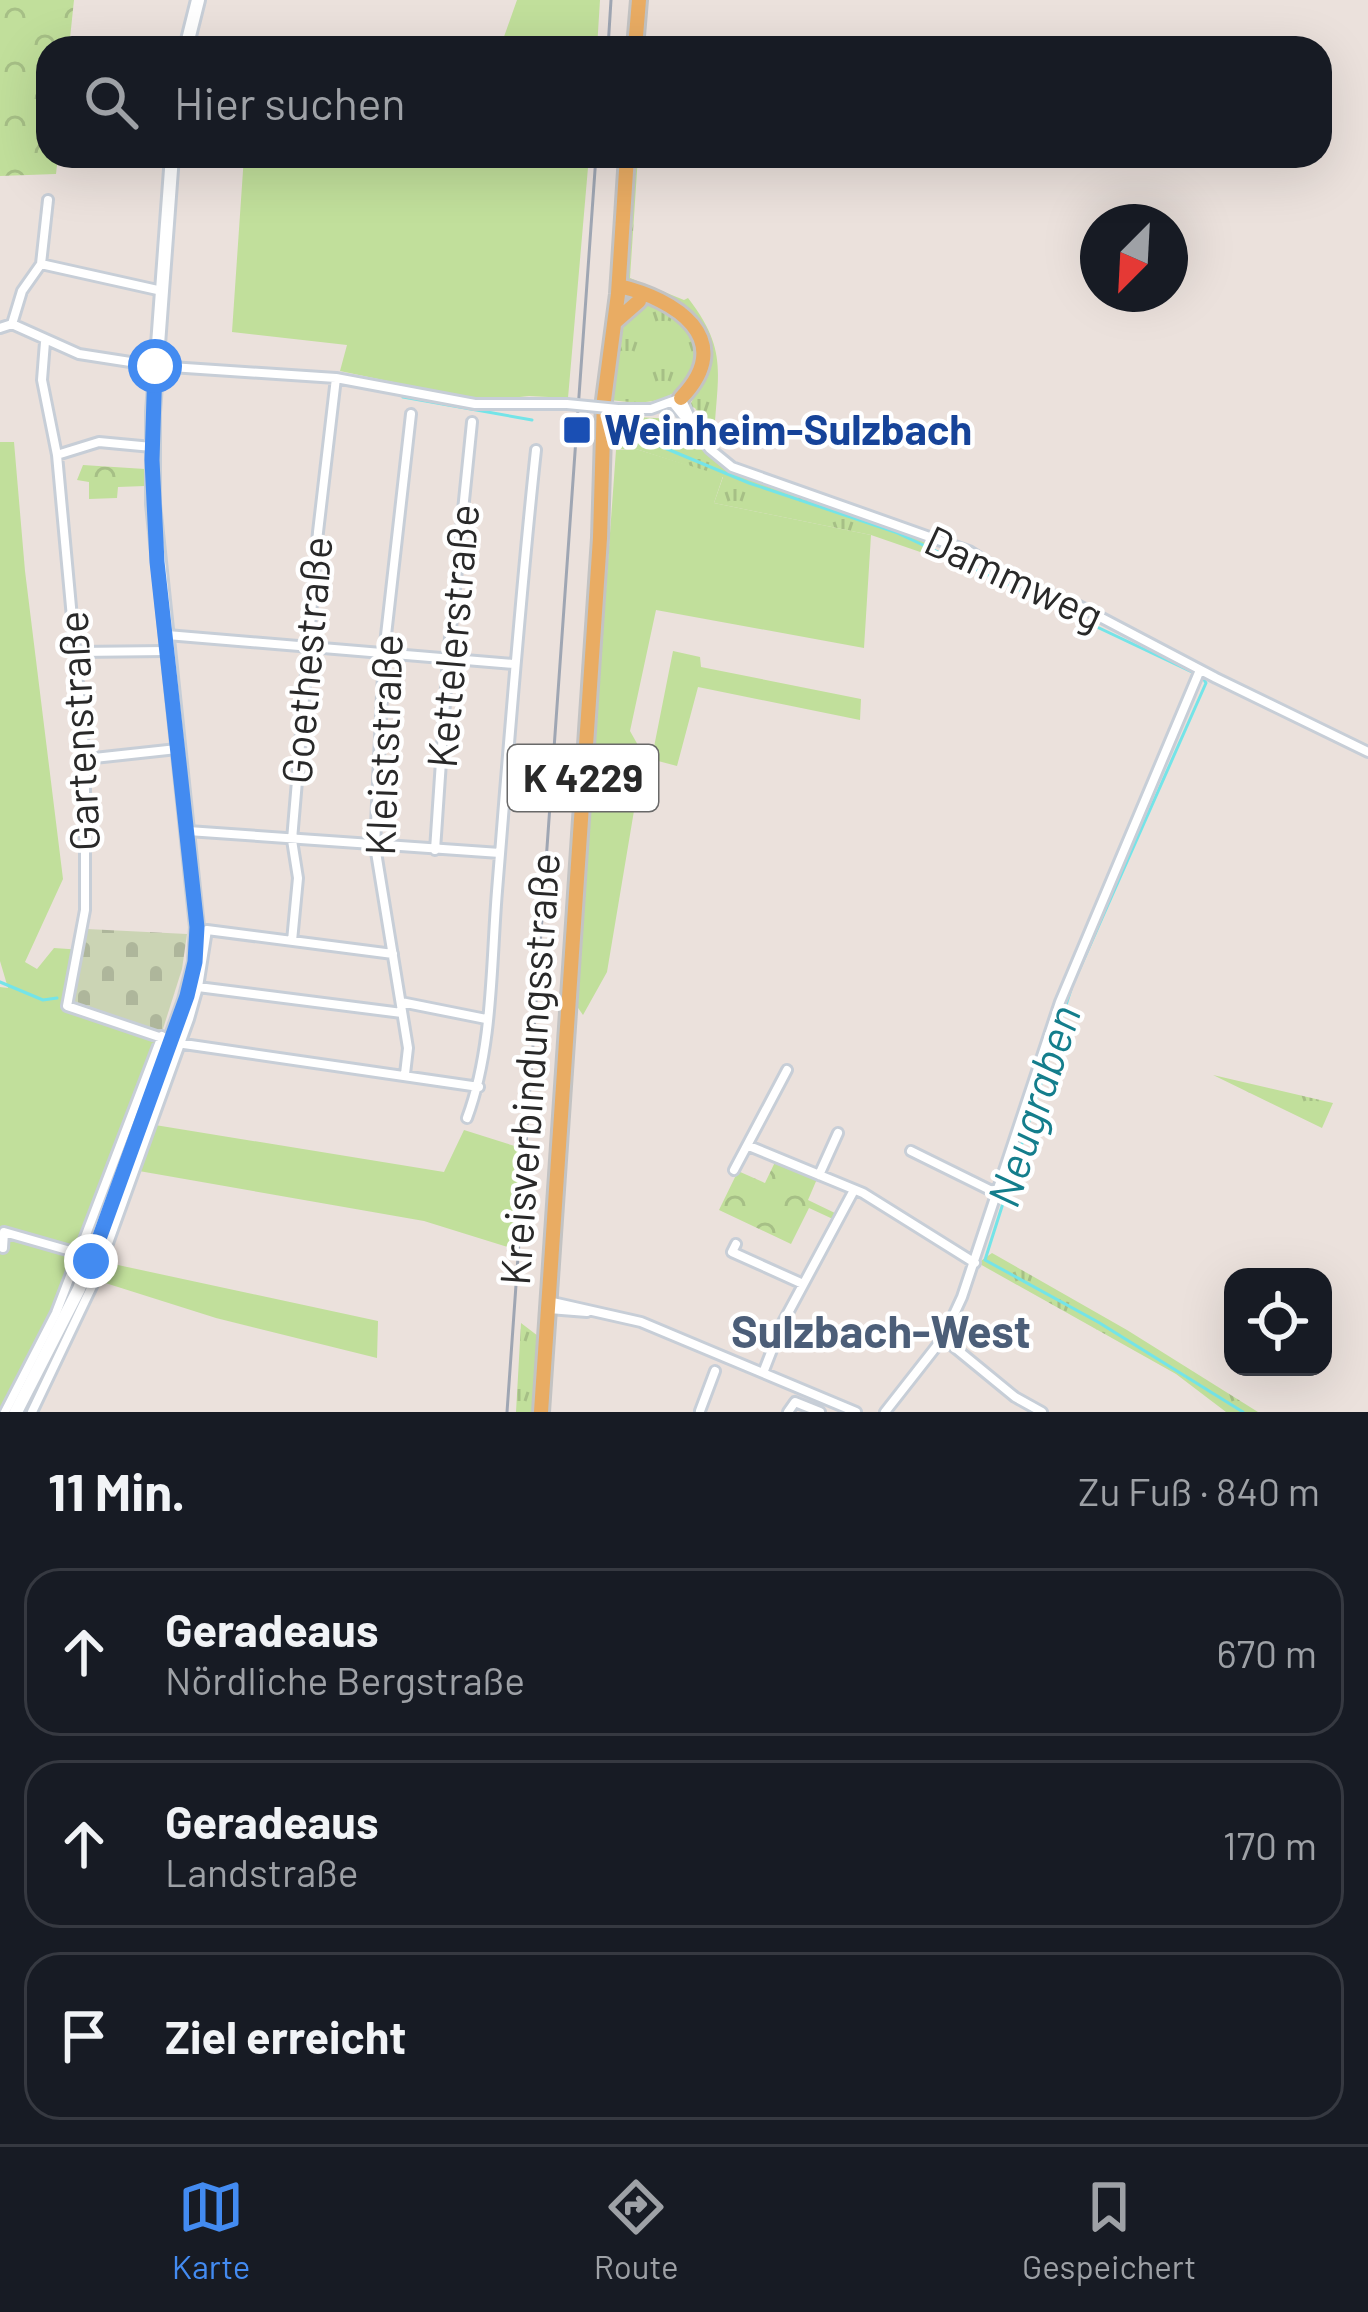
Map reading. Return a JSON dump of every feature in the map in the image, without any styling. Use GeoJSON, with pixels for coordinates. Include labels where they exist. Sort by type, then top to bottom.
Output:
{"type":"FeatureCollection","features":[{"type":"Feature","properties":{"kind":"main road"},"geometry":{"type":"LineString","coordinates":[[189,36],[198,0]]}},
{"type":"Feature","properties":{"kind":"main road"},"geometry":{"type":"LineString","coordinates":[[636,36],[639,0]]}},
{"type":"Feature","properties":{"kind":"main road"},"geometry":{"type":"LineString","coordinates":[[16,1412],[79,1289],[195,962],[197,927],[154,523],[155,366],[165,291],[171,168]]}},
{"type":"Feature","properties":{"kind":"main road","name":"Kreisverbindungsstraße"},"geometry":{"type":"LineString","coordinates":[[541,1412],[600,538],[604,400],[619,290],[626,168]]}},
{"type":"Feature","properties":{"kind":"main road"},"geometry":{"type":"LineString","coordinates":[[619,290],[639,301],[661,300]]}},
{"type":"Feature","properties":{"kind":"main road"},"geometry":{"type":"LineString","coordinates":[[619,290],[681,310],[701,340],[700,371],[677,401]]}},
{"type":"Feature","properties":{"kind":"main road"},"geometry":{"type":"LineString","coordinates":[[615,322],[639,301]]}},
{"type":"Feature","properties":{"kind":"street"},"geometry":{"type":"LineString","coordinates":[[12,324],[22,291],[41,264],[48,200]]}},
{"type":"Feature","properties":{"kind":"street"},"geometry":{"type":"LineString","coordinates":[[41,264],[165,291]]}},
{"type":"Feature","properties":{"kind":"street"},"geometry":{"type":"LineString","coordinates":[[0,328],[12,324],[80,354],[155,366],[336,378],[475,404],[651,409],[677,401]]}},
{"type":"Feature","properties":{"kind":"street","name":"Gartenstraße"},"geometry":{"type":"LineString","coordinates":[[45,342],[42,380],[58,455],[86,759],[85,910],[68,1006],[170,1040]]}},
{"type":"Feature","properties":{"kind":"street","name":"Goethestraße"},"geometry":{"type":"LineString","coordinates":[[292,941],[298,878],[292,840],[336,378]]}},
{"type":"Feature","properties":{"kind":"street","name":"Dammweg"},"geometry":{"type":"LineString","coordinates":[[677,401],[717,456],[742,471],[969,550],[1013,579],[1079,605],[1368,752]]}},
{"type":"Feature","properties":{"kind":"street","name":"Kleiststraße"},"geometry":{"type":"LineString","coordinates":[[405,1074],[408,1048],[374,846],[384,652],[411,413]]}},
{"type":"Feature","properties":{"kind":"street","name":"Kettelerstraße"},"geometry":{"type":"LineString","coordinates":[[435,850],[472,422]]}},
{"type":"Feature","properties":{"kind":"street"},"geometry":{"type":"LineString","coordinates":[[58,455],[99,442],[152,447]]}},
{"type":"Feature","properties":{"kind":"street"},"geometry":{"type":"LineString","coordinates":[[467,1118],[479,1088],[513,664],[536,450]]}},
{"type":"Feature","properties":{"kind":"street"},"geometry":{"type":"LineString","coordinates":[[166,635],[513,664]]}},
{"type":"Feature","properties":{"kind":"street"},"geometry":{"type":"LineString","coordinates":[[76,652],[167,651]]}},
{"type":"Feature","properties":{"kind":"street"},"geometry":{"type":"LineString","coordinates":[[885,1412],[943,1338],[975,1262],[1064,991],[1201,670]]}},
{"type":"Feature","properties":{"kind":"street"},"geometry":{"type":"LineString","coordinates":[[86,759],[177,749]]}},
{"type":"Feature","properties":{"kind":"street"},"geometry":{"type":"LineString","coordinates":[[188,831],[500,853]]}},
{"type":"Feature","properties":{"kind":"street"},"geometry":{"type":"LineString","coordinates":[[5,1412],[48,1331],[170,1040],[198,987],[207,930],[393,954]]}},
{"type":"Feature","properties":{"kind":"street"},"geometry":{"type":"LineString","coordinates":[[198,987],[486,1019]]}},
{"type":"Feature","properties":{"kind":"street"},"geometry":{"type":"LineString","coordinates":[[170,1040],[479,1088]]}},
{"type":"Feature","properties":{"kind":"street"},"geometry":{"type":"LineString","coordinates":[[32,1412],[94,1282],[165,1089],[170,1040]]}},
{"type":"Feature","properties":{"kind":"street"},"geometry":{"type":"LineString","coordinates":[[734,1170],[787,1070]]}},
{"type":"Feature","properties":{"kind":"street"},"geometry":{"type":"LineString","coordinates":[[819,1175],[838,1133]]}},
{"type":"Feature","properties":{"kind":"street"},"geometry":{"type":"LineString","coordinates":[[749,1146],[863,1193],[975,1262]]}},
{"type":"Feature","properties":{"kind":"street"},"geometry":{"type":"LineString","coordinates":[[911,1151],[997,1193]]}},
{"type":"Feature","properties":{"kind":"street"},"geometry":{"type":"LineString","coordinates":[[763,1373],[803,1284],[854,1192]]}},
{"type":"Feature","properties":{"kind":"street"},"geometry":{"type":"LineString","coordinates":[[3,1248],[4,1232],[81,1254]]}},
{"type":"Feature","properties":{"kind":"street"},"geometry":{"type":"LineString","coordinates":[[736,1244],[732,1252],[803,1284]]}},
{"type":"Feature","properties":{"kind":"street"},"geometry":{"type":"LineString","coordinates":[[547,1305],[569,1313],[588,1312]]}},
{"type":"Feature","properties":{"kind":"street"},"geometry":{"type":"LineString","coordinates":[[547,1305],[616,1315],[856,1412]]}},
{"type":"Feature","properties":{"kind":"street"},"geometry":{"type":"LineString","coordinates":[[545,1337],[569,1313]]}},
{"type":"Feature","properties":{"kind":"street"},"geometry":{"type":"LineString","coordinates":[[943,1338],[1042,1412]]}},
{"type":"Feature","properties":{"kind":"street"},"geometry":{"type":"LineString","coordinates":[[701,1412],[716,1371]]}},
{"type":"Feature","properties":{"kind":"street"},"geometry":{"type":"LineString","coordinates":[[788,1412],[795,1402],[820,1412]]}},
{"type":"Feature","properties":{"kind":"green space"},"geometry":{"type":"Polygon","coordinates":[[[0,0],[74,0],[70,36],[36,36],[36,168],[57,168],[56,174],[0,176],[0,0]]]}},
{"type":"Feature","properties":{"kind":"green space"},"geometry":{"type":"Polygon","coordinates":[[[517,0],[600,0],[598,36],[504,36],[517,0]]]}},
{"type":"Feature","properties":{"kind":"green space"},"geometry":{"type":"Polygon","coordinates":[[[243,168],[588,168],[568,398],[483,401],[340,371],[347,345],[232,332],[243,168]]]}},
{"type":"Feature","properties":{"kind":"green space"},"geometry":{"type":"Polygon","coordinates":[[[631,168],[637,168],[630,278],[688,298],[710,333],[718,364],[714,438],[690,406],[708,362],[695,318],[670,297],[634,287],[626,279],[631,168]]]}},
{"type":"Feature","properties":{"kind":"green space"},"geometry":{"type":"Polygon","coordinates":[[[654,304],[678,314],[689,327],[696,352],[689,376],[671,395],[658,400],[610,400],[625,318],[632,310],[654,304]]]}},
{"type":"Feature","properties":{"kind":"green space"},"geometry":{"type":"Polygon","coordinates":[[[608,416],[678,419],[726,468],[931,538],[926,554],[871,535],[714,503],[723,477],[636,449],[605,449],[608,416]]]}},
{"type":"Feature","properties":{"kind":"green space"},"geometry":{"type":"Polygon","coordinates":[[[0,442],[14,442],[63,879],[25,962],[37,969],[54,948],[83,950],[72,1005],[162,1032],[84,1258],[5,1412],[0,1412],[0,987],[8,988],[0,961],[0,442]]]}},
{"type":"Feature","properties":{"kind":"green space"},"geometry":{"type":"Polygon","coordinates":[[[636,449],[723,476],[714,503],[871,535],[864,648],[656,610],[630,731],[639,747],[653,752],[673,651],[700,657],[701,667],[861,699],[860,720],[698,687],[677,766],[643,757],[607,972],[583,1015],[576,1005],[616,450],[636,449]]]}},
{"type":"Feature","properties":{"kind":"green space"},"geometry":{"type":"Polygon","coordinates":[[[83,465],[145,469],[145,486],[118,487],[117,498],[89,499],[89,482],[77,480],[83,465]]]}},
{"type":"Feature","properties":{"kind":"green space"},"geometry":{"type":"Polygon","coordinates":[[[87,929],[187,934],[182,969],[162,1032],[72,1005],[87,929]]]}},
{"type":"Feature","properties":{"kind":"green space"},"geometry":{"type":"Polygon","coordinates":[[[1213,1075],[1333,1103],[1322,1128],[1213,1075]]]}},
{"type":"Feature","properties":{"kind":"green space"},"geometry":{"type":"Polygon","coordinates":[[[155,1125],[444,1172],[464,1130],[521,1148],[514,1249],[424,1221],[139,1171],[155,1125]]]}},
{"type":"Feature","properties":{"kind":"green space"},"geometry":{"type":"Polygon","coordinates":[[[776,1160],[817,1179],[808,1200],[837,1214],[835,1220],[809,1208],[791,1244],[719,1210],[738,1171],[765,1183],[776,1160]]]}},
{"type":"Feature","properties":{"kind":"green space"},"geometry":{"type":"Polygon","coordinates":[[[992,1253],[1258,1412],[1226,1412],[1176,1374],[978,1263],[992,1253]]]}},
{"type":"Feature","properties":{"kind":"green space"},"geometry":{"type":"Polygon","coordinates":[[[104,1262],[378,1321],[377,1358],[216,1318],[99,1281],[104,1262]]]}},
{"type":"Feature","properties":{"kind":"green space"},"geometry":{"type":"Polygon","coordinates":[[[521,1323],[538,1336],[535,1412],[516,1412],[521,1323]]]}},
{"type":"Feature","properties":{"kind":"waterway"},"geometry":{"type":"LineString","coordinates":[[403,397],[532,420]]}},
{"type":"Feature","properties":{"kind":"waterway"},"geometry":{"type":"LineString","coordinates":[[660,446],[749,483],[895,532],[994,578]]}},
{"type":"Feature","properties":{"kind":"waterway"},"geometry":{"type":"LineString","coordinates":[[1000,581],[1192,672]]}},
{"type":"Feature","properties":{"kind":"waterway","name":"Neugraben"},"geometry":{"type":"LineString","coordinates":[[1203,678],[1206,683],[1072,986],[985,1260],[1098,1322],[1243,1412]]}},
{"type":"Feature","properties":{"kind":"waterway"},"geometry":{"type":"LineString","coordinates":[[0,982],[43,1000],[57,998]]}},
{"type":"Feature","properties":{"kind":"railway"},"geometry":{"type":"LineString","coordinates":[[609,36],[611,0]]}},
{"type":"Feature","properties":{"kind":"railway"},"geometry":{"type":"LineString","coordinates":[[507,1412],[595,168]]}},
{"type":"Feature","properties":{"kind":"place","name":"Weinheim-Sulzbach"},"geometry":{"type":"Point","coordinates":[577,430]}},
{"type":"Feature","properties":{"kind":"district","name":"Sulzbach-West"},"geometry":{"type":"Point","coordinates":[881,1332]}},
{"type":"Feature","properties":{"kind":"route"},"geometry":{"type":"LineString","coordinates":[[91,1261],[187,996],[195,962],[197,927],[153,504],[155,366]]}}]}
